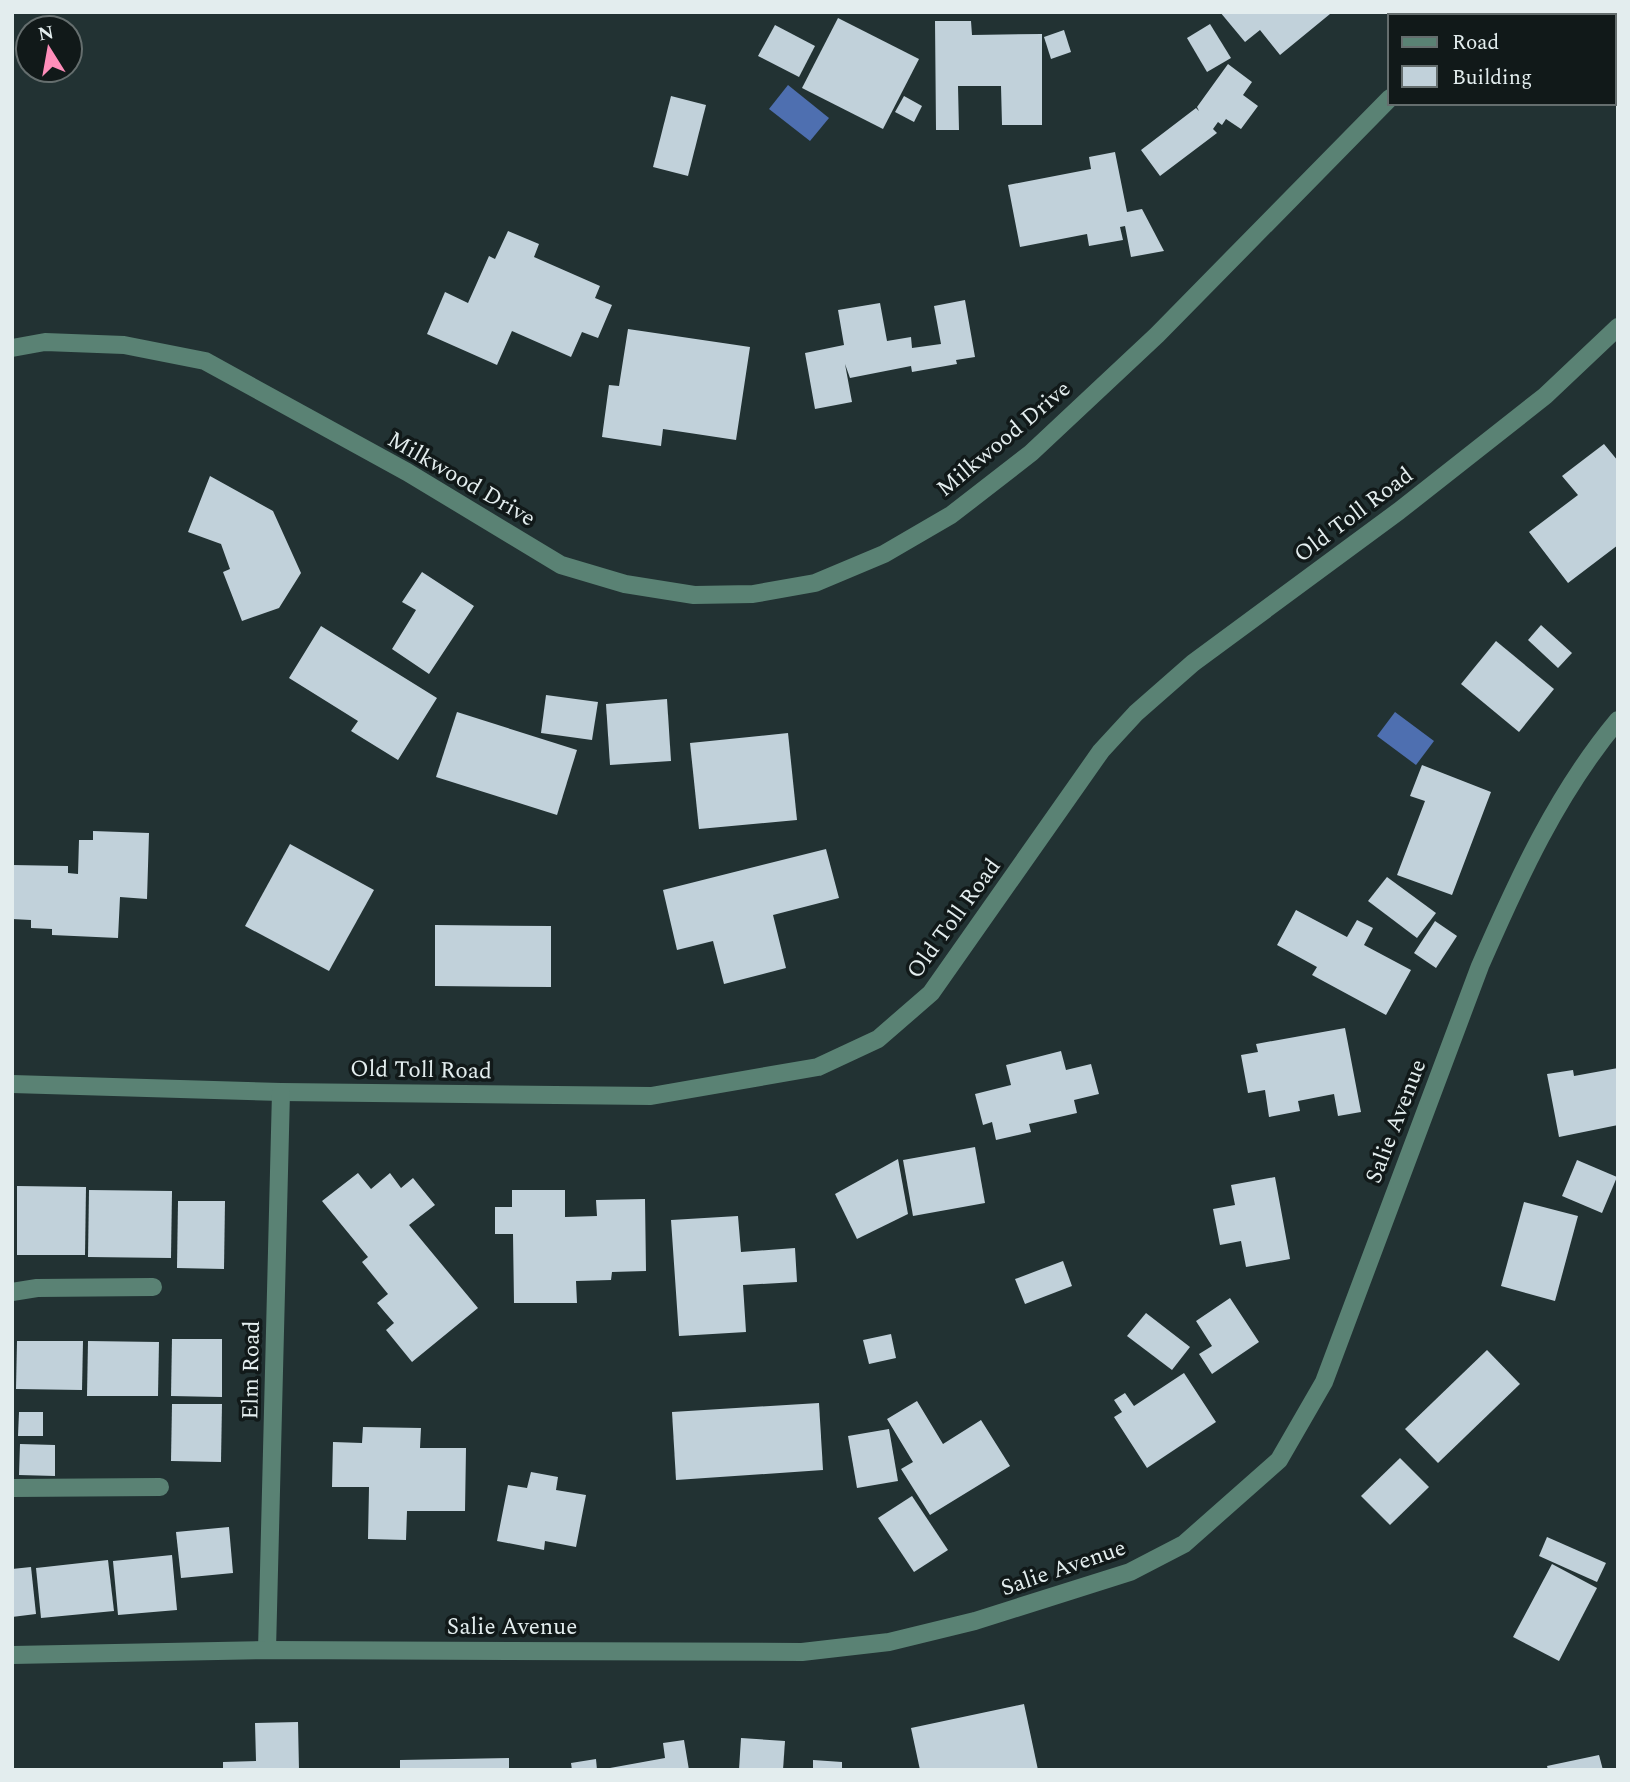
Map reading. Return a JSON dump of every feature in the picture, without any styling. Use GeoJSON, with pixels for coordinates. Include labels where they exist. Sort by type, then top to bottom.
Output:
{"type":"FeatureCollection","features":[{"type":"Feature","properties":{"kind":"street","name":"Milkwood Drive"},"geometry":{"type":"LineString","coordinates":[[12,348],[45,342],[124,345],[205,361],[407,472],[561,565],[625,584],[694,595],[753,594],[815,583],[884,554],[940,521],[1031,453],[1157,335],[1388,100]]}},
{"type":"Feature","properties":{"kind":"street","name":"Old Toll Road"},"geometry":{"type":"LineString","coordinates":[[12,1084],[651,1096],[818,1067],[878,1038],[931,993],[1101,751],[1136,713],[1193,663],[1399,511],[1545,396],[1618,327]]}},
{"type":"Feature","properties":{"kind":"street","name":"Salie Avenue"},"geometry":{"type":"LineString","coordinates":[[12,1655],[267,1650],[802,1652],[890,1642],[988,1618],[1130,1572],[1184,1544],[1230,1507],[1279,1460],[1324,1382],[1471,991],[1510,899],[1553,810],[1596,746],[1618,720]]}},
{"type":"Feature","properties":{"kind":"street","name":"Elm Road"},"geometry":{"type":"LineString","coordinates":[[267,1650],[281,1091]]}},
{"type":"Feature","properties":{"kind":"street"},"geometry":{"type":"LineString","coordinates":[[12,1292],[37,1288],[153,1287]]}},
{"type":"Feature","properties":{"kind":"street"},"geometry":{"type":"LineString","coordinates":[[12,1488],[160,1487]]}},
{"type":"Feature","properties":{"kind":"water"},"geometry":{"type":"Polygon","coordinates":[[[788,85],[829,118],[810,141],[769,109],[788,85]]]}},
{"type":"Feature","properties":{"kind":"water"},"geometry":{"type":"Polygon","coordinates":[[[1395,712],[1434,741],[1416,765],[1377,736],[1395,712]]]}},
{"type":"Feature","properties":{"kind":"building"},"geometry":{"type":"Polygon","coordinates":[[[1220,12],[1330,14],[1280,55],[1260,30],[1245,42],[1220,12]]]}},
{"type":"Feature","properties":{"kind":"building"},"geometry":{"type":"Polygon","coordinates":[[[838,18],[919,59],[883,129],[802,88],[838,18]]]}},
{"type":"Feature","properties":{"kind":"building"},"geometry":{"type":"Polygon","coordinates":[[[935,21],[971,21],[972,35],[1042,34],[1042,125],[1002,125],[1001,86],[958,86],[959,130],[936,130],[935,21]]]}},
{"type":"Feature","properties":{"kind":"building"},"geometry":{"type":"Polygon","coordinates":[[[1210,24],[1231,58],[1207,72],[1187,38],[1210,24]]]}},
{"type":"Feature","properties":{"kind":"building"},"geometry":{"type":"Polygon","coordinates":[[[775,25],[815,46],[799,77],[758,56],[775,25]]]}},
{"type":"Feature","properties":{"kind":"building"},"geometry":{"type":"Polygon","coordinates":[[[1064,30],[1071,52],[1051,59],[1044,37],[1064,30]]]}},
{"type":"Feature","properties":{"kind":"building"},"geometry":{"type":"Polygon","coordinates":[[[1228,64],[1252,82],[1243,95],[1258,106],[1241,129],[1226,119],[1222,125],[1218,122],[1213,129],[1217,133],[1160,176],[1141,150],[1196,108],[1199,111],[1197,107],[1228,64]]]}},
{"type":"Feature","properties":{"kind":"building"},"geometry":{"type":"Polygon","coordinates":[[[671,96],[706,105],[688,176],[653,167],[671,96]]]}},
{"type":"Feature","properties":{"kind":"building"},"geometry":{"type":"Polygon","coordinates":[[[904,96],[922,106],[914,122],[895,112],[904,96]]]}},
{"type":"Feature","properties":{"kind":"building"},"geometry":{"type":"Polygon","coordinates":[[[1115,152],[1127,212],[1142,209],[1164,251],[1131,257],[1125,226],[1120,227],[1123,240],[1089,246],[1087,234],[1020,247],[1008,185],[1091,169],[1089,157],[1115,152]]]}},
{"type":"Feature","properties":{"kind":"building"},"geometry":{"type":"Polygon","coordinates":[[[508,231],[539,244],[534,257],[600,286],[595,298],[612,305],[598,338],[582,332],[571,357],[512,331],[497,365],[427,334],[445,292],[468,303],[489,256],[495,259],[508,231]]]}},
{"type":"Feature","properties":{"kind":"building"},"geometry":{"type":"Polygon","coordinates":[[[965,300],[975,357],[956,360],[957,364],[912,372],[911,366],[850,378],[845,364],[852,402],[815,409],[805,353],[844,345],[838,310],[880,303],[887,341],[911,337],[912,348],[941,344],[934,306],[965,300]]]}},
{"type":"Feature","properties":{"kind":"building"},"geometry":{"type":"Polygon","coordinates":[[[628,329],[750,347],[736,440],[663,429],[661,446],[602,437],[609,385],[619,386],[628,329]]]}},
{"type":"Feature","properties":{"kind":"building"},"geometry":{"type":"Polygon","coordinates":[[[1604,444],[1618,461],[1618,545],[1568,583],[1529,532],[1578,495],[1562,476],[1604,444]]]}},
{"type":"Feature","properties":{"kind":"building"},"geometry":{"type":"Polygon","coordinates":[[[210,476],[273,511],[301,573],[279,608],[242,621],[223,572],[230,569],[221,544],[188,532],[210,476]]]}},
{"type":"Feature","properties":{"kind":"building"},"geometry":{"type":"Polygon","coordinates":[[[422,572],[474,606],[429,674],[392,649],[416,610],[402,602],[422,572]]]}},
{"type":"Feature","properties":{"kind":"building"},"geometry":{"type":"Polygon","coordinates":[[[1541,625],[1572,653],[1558,668],[1528,640],[1541,625]]]}},
{"type":"Feature","properties":{"kind":"building"},"geometry":{"type":"Polygon","coordinates":[[[321,626],[437,698],[398,760],[351,731],[358,721],[289,678],[321,626]]]}},
{"type":"Feature","properties":{"kind":"building"},"geometry":{"type":"Polygon","coordinates":[[[1496,641],[1554,689],[1519,732],[1461,684],[1496,641]]]}},
{"type":"Feature","properties":{"kind":"building"},"geometry":{"type":"Polygon","coordinates":[[[546,695],[598,702],[592,740],[541,733],[546,695]]]}},
{"type":"Feature","properties":{"kind":"building"},"geometry":{"type":"Polygon","coordinates":[[[667,699],[671,761],[610,765],[606,704],[667,699]]]}},
{"type":"Feature","properties":{"kind":"building"},"geometry":{"type":"Polygon","coordinates":[[[457,712],[577,750],[557,815],[436,777],[457,712]]]}},
{"type":"Feature","properties":{"kind":"building"},"geometry":{"type":"Polygon","coordinates":[[[788,733],[797,820],[699,829],[690,743],[788,733]]]}},
{"type":"Feature","properties":{"kind":"building"},"geometry":{"type":"Polygon","coordinates":[[[1422,765],[1491,792],[1452,895],[1397,875],[1425,801],[1410,796],[1422,765]]]}},
{"type":"Feature","properties":{"kind":"building"},"geometry":{"type":"Polygon","coordinates":[[[93,831],[149,833],[147,899],[120,897],[118,938],[52,935],[52,929],[31,928],[31,920],[12,919],[12,865],[68,866],[68,873],[78,874],[79,840],[93,840],[93,831]]]}},
{"type":"Feature","properties":{"kind":"building"},"geometry":{"type":"Polygon","coordinates":[[[290,844],[374,890],[329,971],[245,926],[290,844]]]}},
{"type":"Feature","properties":{"kind":"building"},"geometry":{"type":"Polygon","coordinates":[[[826,849],[839,898],[773,915],[786,968],[724,984],[713,941],[677,950],[663,890],[826,849]]]}},
{"type":"Feature","properties":{"kind":"building"},"geometry":{"type":"Polygon","coordinates":[[[1387,877],[1436,913],[1417,938],[1368,901],[1387,877]]]}},
{"type":"Feature","properties":{"kind":"building"},"geometry":{"type":"Polygon","coordinates":[[[1296,910],[1347,937],[1357,920],[1373,928],[1364,945],[1411,970],[1386,1015],[1312,975],[1317,967],[1277,945],[1296,910]]]}},
{"type":"Feature","properties":{"kind":"building"},"geometry":{"type":"Polygon","coordinates":[[[1435,921],[1457,936],[1436,968],[1414,953],[1435,921]]]}},
{"type":"Feature","properties":{"kind":"building"},"geometry":{"type":"Polygon","coordinates":[[[435,925],[551,926],[551,987],[435,986],[435,925]]]}},
{"type":"Feature","properties":{"kind":"building"},"geometry":{"type":"Polygon","coordinates":[[[1345,1028],[1361,1112],[1338,1116],[1334,1094],[1298,1101],[1300,1111],[1269,1117],[1265,1090],[1248,1093],[1241,1055],[1258,1052],[1256,1044],[1345,1028]]]}},
{"type":"Feature","properties":{"kind":"building"},"geometry":{"type":"Polygon","coordinates":[[[1061,1051],[1066,1070],[1091,1064],[1099,1094],[1074,1100],[1077,1113],[1029,1124],[1031,1132],[996,1140],[992,1122],[983,1125],[975,1094],[1011,1085],[1006,1065],[1061,1051]]]}},
{"type":"Feature","properties":{"kind":"building"},"geometry":{"type":"Polygon","coordinates":[[[1618,1068],[1618,1125],[1559,1137],[1547,1074],[1573,1070],[1574,1076],[1618,1068]]]}},
{"type":"Feature","properties":{"kind":"building"},"geometry":{"type":"Polygon","coordinates":[[[975,1147],[985,1203],[913,1216],[903,1160],[975,1147]]]}},
{"type":"Feature","properties":{"kind":"building"},"geometry":{"type":"Polygon","coordinates":[[[898,1159],[908,1214],[857,1239],[835,1194],[898,1159]]]}},
{"type":"Feature","properties":{"kind":"building"},"geometry":{"type":"Polygon","coordinates":[[[1577,1160],[1617,1177],[1602,1213],[1562,1196],[1577,1160]]]}},
{"type":"Feature","properties":{"kind":"building"},"geometry":{"type":"Polygon","coordinates":[[[358,1173],[371,1189],[390,1173],[401,1188],[413,1178],[435,1205],[409,1225],[478,1308],[412,1362],[386,1330],[394,1323],[377,1303],[388,1294],[362,1262],[368,1257],[322,1201],[358,1173]]]}},
{"type":"Feature","properties":{"kind":"building"},"geometry":{"type":"Polygon","coordinates":[[[1275,1177],[1290,1259],[1246,1267],[1241,1241],[1220,1245],[1213,1209],[1235,1205],[1231,1185],[1275,1177]]]}},
{"type":"Feature","properties":{"kind":"building"},"geometry":{"type":"Polygon","coordinates":[[[17,1186],[86,1187],[85,1255],[17,1255],[17,1186]]]}},
{"type":"Feature","properties":{"kind":"building"},"geometry":{"type":"Polygon","coordinates":[[[89,1190],[172,1191],[171,1258],[88,1257],[89,1190]]]}},
{"type":"Feature","properties":{"kind":"building"},"geometry":{"type":"Polygon","coordinates":[[[512,1190],[565,1190],[565,1217],[597,1216],[596,1200],[645,1199],[646,1271],[612,1272],[611,1280],[576,1281],[577,1303],[514,1303],[513,1234],[495,1234],[495,1207],[512,1207],[512,1190]]]}},
{"type":"Feature","properties":{"kind":"building"},"geometry":{"type":"Polygon","coordinates":[[[178,1201],[225,1201],[224,1269],[177,1268],[178,1201]]]}},
{"type":"Feature","properties":{"kind":"building"},"geometry":{"type":"Polygon","coordinates":[[[1524,1202],[1578,1216],[1555,1301],[1501,1286],[1524,1202]]]}},
{"type":"Feature","properties":{"kind":"building"},"geometry":{"type":"Polygon","coordinates":[[[738,1216],[741,1252],[795,1248],[797,1282],[743,1285],[746,1332],[679,1336],[671,1220],[738,1216]]]}},
{"type":"Feature","properties":{"kind":"building"},"geometry":{"type":"Polygon","coordinates":[[[1063,1261],[1072,1286],[1025,1304],[1015,1279],[1063,1261]]]}},
{"type":"Feature","properties":{"kind":"building"},"geometry":{"type":"Polygon","coordinates":[[[1230,1298],[1259,1342],[1212,1374],[1199,1354],[1212,1346],[1196,1321],[1230,1298]]]}},
{"type":"Feature","properties":{"kind":"building"},"geometry":{"type":"Polygon","coordinates":[[[1146,1313],[1190,1347],[1172,1370],[1127,1336],[1146,1313]]]}},
{"type":"Feature","properties":{"kind":"building"},"geometry":{"type":"Polygon","coordinates":[[[891,1334],[896,1358],[869,1364],[863,1340],[891,1334]]]}},
{"type":"Feature","properties":{"kind":"building"},"geometry":{"type":"Polygon","coordinates":[[[172,1339],[222,1339],[222,1397],[171,1396],[172,1339]]]}},
{"type":"Feature","properties":{"kind":"building"},"geometry":{"type":"Polygon","coordinates":[[[17,1341],[83,1341],[82,1390],[16,1389],[17,1341]]]}},
{"type":"Feature","properties":{"kind":"building"},"geometry":{"type":"Polygon","coordinates":[[[88,1341],[159,1342],[158,1396],[87,1396],[88,1341]]]}},
{"type":"Feature","properties":{"kind":"building"},"geometry":{"type":"Polygon","coordinates":[[[1487,1350],[1520,1384],[1438,1463],[1405,1429],[1487,1350]]]}},
{"type":"Feature","properties":{"kind":"building"},"geometry":{"type":"Polygon","coordinates":[[[1184,1373],[1216,1422],[1147,1468],[1114,1417],[1122,1412],[1114,1400],[1125,1393],[1134,1406],[1184,1373]]]}},
{"type":"Feature","properties":{"kind":"building"},"geometry":{"type":"Polygon","coordinates":[[[917,1401],[943,1444],[981,1420],[1010,1466],[930,1515],[901,1469],[913,1462],[887,1419],[917,1401]]]}},
{"type":"Feature","properties":{"kind":"building"},"geometry":{"type":"Polygon","coordinates":[[[819,1403],[823,1470],[676,1480],[672,1412],[819,1403]]]}},
{"type":"Feature","properties":{"kind":"building"},"geometry":{"type":"Polygon","coordinates":[[[172,1404],[222,1404],[221,1462],[171,1461],[172,1404]]]}},
{"type":"Feature","properties":{"kind":"building"},"geometry":{"type":"Polygon","coordinates":[[[19,1412],[43,1412],[43,1436],[18,1436],[19,1412]]]}},
{"type":"Feature","properties":{"kind":"building"},"geometry":{"type":"Polygon","coordinates":[[[363,1427],[421,1428],[420,1448],[466,1448],[465,1511],[407,1511],[406,1540],[368,1539],[369,1487],[332,1487],[333,1442],[362,1443],[363,1427]]]}},
{"type":"Feature","properties":{"kind":"building"},"geometry":{"type":"Polygon","coordinates":[[[889,1429],[898,1481],[857,1488],[848,1436],[889,1429]]]}},
{"type":"Feature","properties":{"kind":"building"},"geometry":{"type":"Polygon","coordinates":[[[20,1444],[55,1445],[55,1476],[19,1475],[20,1444]]]}},
{"type":"Feature","properties":{"kind":"building"},"geometry":{"type":"Polygon","coordinates":[[[1400,1458],[1429,1487],[1390,1525],[1361,1496],[1400,1458]]]}},
{"type":"Feature","properties":{"kind":"building"},"geometry":{"type":"Polygon","coordinates":[[[531,1472],[558,1477],[556,1490],[586,1495],[576,1547],[545,1541],[544,1550],[497,1541],[508,1485],[527,1488],[531,1472]]]}},
{"type":"Feature","properties":{"kind":"building"},"geometry":{"type":"Polygon","coordinates":[[[912,1496],[948,1550],[914,1572],[878,1518],[912,1496]]]}},
{"type":"Feature","properties":{"kind":"building"},"geometry":{"type":"Polygon","coordinates":[[[229,1527],[233,1573],[181,1578],[176,1532],[229,1527]]]}},
{"type":"Feature","properties":{"kind":"building"},"geometry":{"type":"Polygon","coordinates":[[[1547,1537],[1606,1563],[1597,1582],[1539,1556],[1547,1537]]]}},
{"type":"Feature","properties":{"kind":"building"},"geometry":{"type":"Polygon","coordinates":[[[172,1555],[177,1610],[118,1615],[113,1561],[172,1555]]]}},
{"type":"Feature","properties":{"kind":"building"},"geometry":{"type":"Polygon","coordinates":[[[108,1560],[114,1611],[41,1618],[36,1568],[108,1560]]]}},
{"type":"Feature","properties":{"kind":"building"},"geometry":{"type":"Polygon","coordinates":[[[1552,1564],[1597,1588],[1559,1661],[1513,1637],[1552,1564]]]}},
{"type":"Feature","properties":{"kind":"building"},"geometry":{"type":"Polygon","coordinates":[[[31,1567],[36,1614],[12,1617],[12,1569],[31,1567]]]}},
{"type":"Feature","properties":{"kind":"building"},"geometry":{"type":"Polygon","coordinates":[[[1024,1704],[1038,1770],[920,1770],[911,1728],[1024,1704]]]}},
{"type":"Feature","properties":{"kind":"building"},"geometry":{"type":"Polygon","coordinates":[[[298,1722],[299,1770],[223,1770],[223,1762],[256,1761],[255,1723],[298,1722]]]}},
{"type":"Feature","properties":{"kind":"building"},"geometry":{"type":"Polygon","coordinates":[[[741,1738],[785,1741],[783,1770],[739,1770],[741,1738]]]}},
{"type":"Feature","properties":{"kind":"building"},"geometry":{"type":"Polygon","coordinates":[[[684,1740],[689,1770],[599,1770],[665,1758],[663,1743],[684,1740]]]}},
{"type":"Feature","properties":{"kind":"building"},"geometry":{"type":"Polygon","coordinates":[[[1599,1755],[1603,1770],[1548,1770],[1547,1766],[1599,1755]]]}},
{"type":"Feature","properties":{"kind":"building"},"geometry":{"type":"Polygon","coordinates":[[[509,1758],[509,1770],[400,1770],[400,1760],[509,1758]]]}},
{"type":"Feature","properties":{"kind":"building"},"geometry":{"type":"Polygon","coordinates":[[[596,1759],[597,1770],[572,1770],[571,1763],[596,1759]]]}},
{"type":"Feature","properties":{"kind":"building"},"geometry":{"type":"Polygon","coordinates":[[[813,1760],[842,1762],[842,1770],[813,1770],[813,1760]]]}}]}
